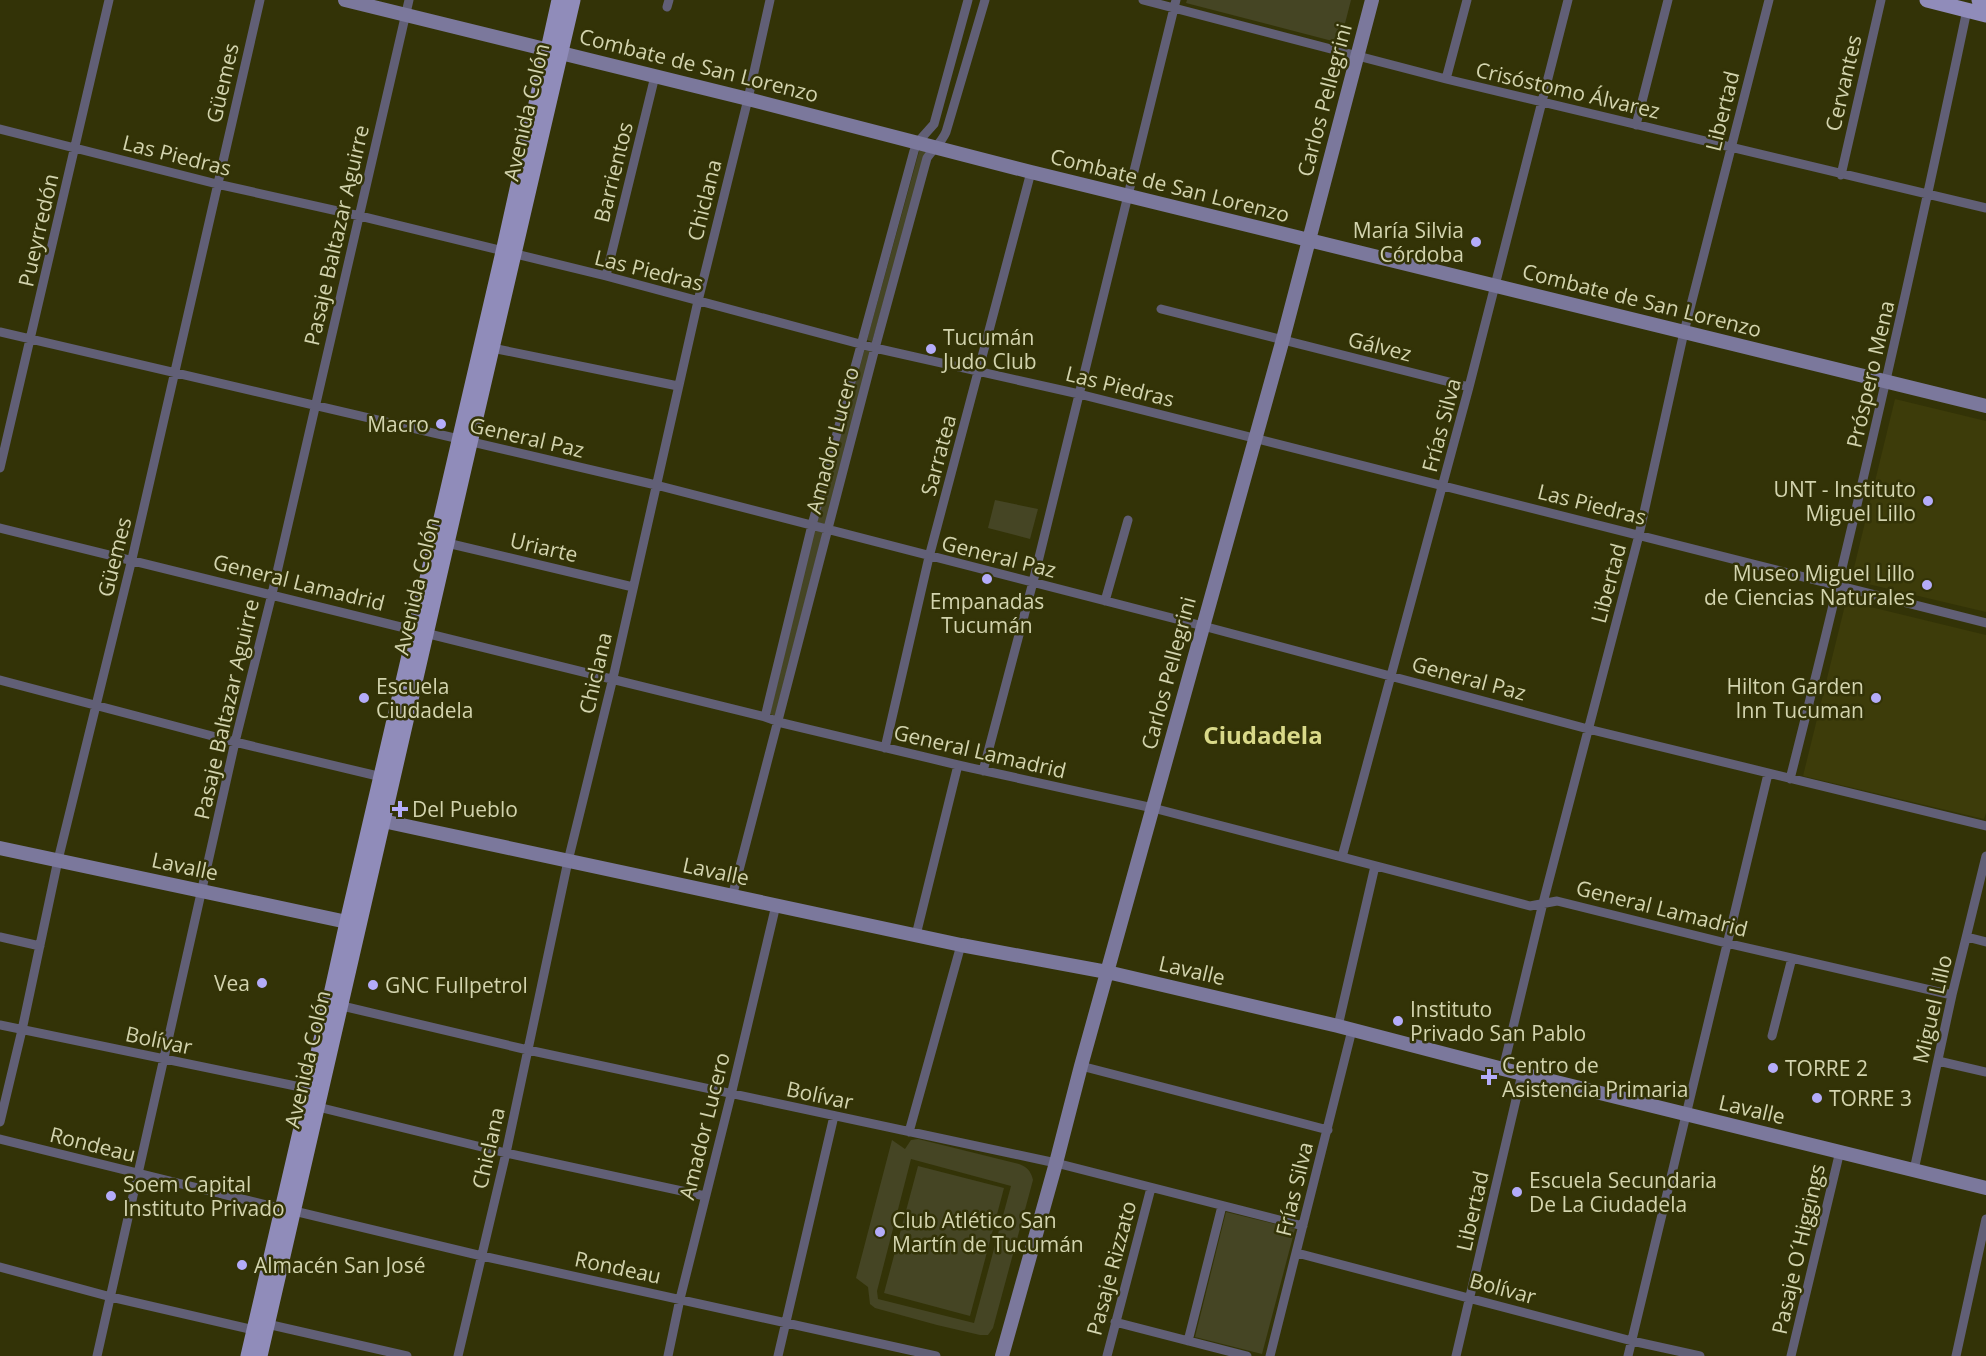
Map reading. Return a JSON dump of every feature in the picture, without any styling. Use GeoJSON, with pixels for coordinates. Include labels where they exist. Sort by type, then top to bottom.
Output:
{"type":"FeatureCollection","features":[{"type":"Feature","properties":{"kind":"main road","name":"Avenida Colón"},"geometry":{"type":"LineString","coordinates":[[555,50],[559,0]]}},
{"type":"Feature","properties":{"kind":"main road","name":"Avenida Colón"},"geometry":{"type":"LineString","coordinates":[[353,924],[383,821],[421,632],[555,50],[573,0]]}},
{"type":"Feature","properties":{"kind":"main road"},"geometry":{"type":"LineString","coordinates":[[1927,0],[1986,2]]}},
{"type":"Feature","properties":{"kind":"main road"},"geometry":{"type":"LineString","coordinates":[[1971,3],[1986,15]]}},
{"type":"Feature","properties":{"kind":"main road","name":"Avenida Colón"},"geometry":{"type":"LineString","coordinates":[[288,1210],[318,1107],[335,1004],[382,777],[447,543],[464,442],[492,348],[509,254]]}},
{"type":"Feature","properties":{"kind":"main road","name":"Avenida Colón"},"geometry":{"type":"LineString","coordinates":[[260,1356],[261,1327],[288,1210],[310,1089],[335,1004]]}},
{"type":"Feature","properties":{"kind":"main road","name":"Avenida Colón"},"geometry":{"type":"LineString","coordinates":[[248,1356],[261,1327]]}},
{"type":"Feature","properties":{"kind":"street","name":"Pueyrredón"},"geometry":{"type":"LineString","coordinates":[[0,468],[109,0]]}},
{"type":"Feature","properties":{"kind":"street","name":"Güemes"},"geometry":{"type":"LineString","coordinates":[[0,1122],[58,860],[132,559],[260,0]]}},
{"type":"Feature","properties":{"kind":"street","name":"Combate de San Lorenzo"},"geometry":{"type":"LineString","coordinates":[[345,0],[408,7],[555,50],[1031,172],[1986,406]]}},
{"type":"Feature","properties":{"kind":"street","name":"Chiclana"},"geometry":{"type":"LineString","coordinates":[[458,1356],[506,1153],[568,861],[613,678],[698,301],[771,0]]}},
{"type":"Feature","properties":{"kind":"street","name":"Amador Lucero"},"geometry":{"type":"LineString","coordinates":[[765,717],[812,525],[917,143],[934,124],[968,0]]}},
{"type":"Feature","properties":{"kind":"street","name":"Amador Lucero"},"geometry":{"type":"LineString","coordinates":[[732,897],[875,348],[927,158],[944,138],[985,0]]}},
{"type":"Feature","properties":{"kind":"street","name":"Crisóstomo Álvarez"},"geometry":{"type":"LineString","coordinates":[[1143,0],[1175,4],[1357,57],[1446,79],[1986,208]]}},
{"type":"Feature","properties":{"kind":"street","name":"Carlos Pellegrini"},"geometry":{"type":"LineString","coordinates":[[1002,1356],[1255,438],[1372,0]]}},
{"type":"Feature","properties":{"kind":"street"},"geometry":{"type":"LineString","coordinates":[[1446,79],[1467,0]]}},
{"type":"Feature","properties":{"kind":"street","name":"Frías Silva"},"geometry":{"type":"LineString","coordinates":[[1342,857],[1470,387],[1568,0]]}},
{"type":"Feature","properties":{"kind":"street"},"geometry":{"type":"LineString","coordinates":[[1636,124],[1668,0]]}},
{"type":"Feature","properties":{"kind":"street","name":"Libertad"},"geometry":{"type":"LineString","coordinates":[[1503,1069],[1543,903],[1639,535],[1684,332],[1769,0]]}},
{"type":"Feature","properties":{"kind":"street","name":"Cervantes"},"geometry":{"type":"LineString","coordinates":[[1841,175],[1881,0]]}},
{"type":"Feature","properties":{"kind":"street","name":"Próspero Mena"},"geometry":{"type":"LineString","coordinates":[[1790,779],[1839,587],[1887,382],[1971,3]]}},
{"type":"Feature","properties":{"kind":"street"},"geometry":{"type":"LineString","coordinates":[[983,771],[1033,582],[1175,4]]}},
{"type":"Feature","properties":{"kind":"street","name":"Pasaje Baltazar Aguirre"},"geometry":{"type":"LineString","coordinates":[[97,1356],[235,742],[272,594],[408,7]]}},
{"type":"Feature","properties":{"kind":"street"},"geometry":{"type":"LineString","coordinates":[[956,45],[970,49]]}},
{"type":"Feature","properties":{"kind":"street","name":"Barrientos"},"geometry":{"type":"LineString","coordinates":[[606,276],[655,76]]}},
{"type":"Feature","properties":{"kind":"street","name":"Las Piedras"},"geometry":{"type":"LineString","coordinates":[[0,129],[217,184],[606,276],[875,348],[1079,394],[1986,623]]}},
{"type":"Feature","properties":{"kind":"street","name":"Sarratea"},"geometry":{"type":"LineString","coordinates":[[885,748],[929,557],[1031,172]]}},
{"type":"Feature","properties":{"kind":"street","name":"Gálvez"},"geometry":{"type":"LineString","coordinates":[[1161,309],[1470,387]]}},
{"type":"Feature","properties":{"kind":"street","name":"General Paz"},"geometry":{"type":"LineString","coordinates":[[0,332],[656,486],[1203,626],[1588,729],[1986,826]]}},
{"type":"Feature","properties":{"kind":"street"},"geometry":{"type":"LineString","coordinates":[[492,348],[678,386]]}},
{"type":"Feature","properties":{"kind":"street"},"geometry":{"type":"LineString","coordinates":[[1106,601],[1128,520]]}},
{"type":"Feature","properties":{"kind":"street","name":"General Lamadrid"},"geometry":{"type":"LineString","coordinates":[[0,528],[613,678],[885,748],[1153,808],[1530,906],[1557,901],[1952,995]]}},
{"type":"Feature","properties":{"kind":"street","name":"Uriarte"},"geometry":{"type":"LineString","coordinates":[[447,543],[633,587]]}},
{"type":"Feature","properties":{"kind":"street"},"geometry":{"type":"LineString","coordinates":[[0,680],[235,742],[382,777]]}},
{"type":"Feature","properties":{"kind":"street"},"geometry":{"type":"LineString","coordinates":[[916,934],[958,765]]}},
{"type":"Feature","properties":{"kind":"street"},"geometry":{"type":"LineString","coordinates":[[1628,1356],[1768,774]]}},
{"type":"Feature","properties":{"kind":"street","name":"Lavalle"},"geometry":{"type":"LineString","coordinates":[[383,821],[961,945],[1107,972],[1345,1028],[1986,1188]]}},
{"type":"Feature","properties":{"kind":"street","name":"Lavalle"},"geometry":{"type":"LineString","coordinates":[[0,848],[353,924]]}},
{"type":"Feature","properties":{"kind":"street","name":"Miguel Lillo"},"geometry":{"type":"LineString","coordinates":[[1914,1170],[1952,995],[1986,856]]}},
{"type":"Feature","properties":{"kind":"street","name":"Frías Silva"},"geometry":{"type":"LineString","coordinates":[[1270,1356],[1328,1130],[1376,866]]}},
{"type":"Feature","properties":{"kind":"street","name":"Amador Lucero"},"geometry":{"type":"LineString","coordinates":[[668,1356],[776,905]]}},
{"type":"Feature","properties":{"kind":"street"},"geometry":{"type":"LineString","coordinates":[[0,937],[40,946]]}},
{"type":"Feature","properties":{"kind":"street"},"geometry":{"type":"LineString","coordinates":[[1967,937],[1986,942]]}},
{"type":"Feature","properties":{"kind":"street"},"geometry":{"type":"LineString","coordinates":[[909,1132],[961,945]]}},
{"type":"Feature","properties":{"kind":"street"},"geometry":{"type":"LineString","coordinates":[[1772,1036],[1792,958]]}},
{"type":"Feature","properties":{"kind":"street","name":"Bolívar"},"geometry":{"type":"LineString","coordinates":[[335,1004],[731,1095],[1056,1163],[1303,1226]]}},
{"type":"Feature","properties":{"kind":"street","name":"Bolívar"},"geometry":{"type":"LineString","coordinates":[[0,1025],[310,1089]]}},
{"type":"Feature","properties":{"kind":"street"},"geometry":{"type":"LineString","coordinates":[[1938,1061],[1986,1072]]}},
{"type":"Feature","properties":{"kind":"street"},"geometry":{"type":"LineString","coordinates":[[1081,1065],[1328,1130]]}},
{"type":"Feature","properties":{"kind":"street","name":"Libertad"},"geometry":{"type":"LineString","coordinates":[[1456,1356],[1522,1074]]}},
{"type":"Feature","properties":{"kind":"street"},"geometry":{"type":"LineString","coordinates":[[318,1107],[506,1153],[705,1196]]}},
{"type":"Feature","properties":{"kind":"street"},"geometry":{"type":"LineString","coordinates":[[778,1356],[834,1116]]}},
{"type":"Feature","properties":{"kind":"street","name":"Rondeau"},"geometry":{"type":"LineString","coordinates":[[0,1139],[482,1256],[936,1356]]}},
{"type":"Feature","properties":{"kind":"street","name":"Pasaje O´Higgings"},"geometry":{"type":"LineString","coordinates":[[1791,1356],[1840,1151]]}},
{"type":"Feature","properties":{"kind":"street","name":"Pasaje Rizzato"},"geometry":{"type":"LineString","coordinates":[[1107,1356],[1151,1188]]}},
{"type":"Feature","properties":{"kind":"street"},"geometry":{"type":"LineString","coordinates":[[1188,1341],[1222,1206]]}},
{"type":"Feature","properties":{"kind":"street"},"geometry":{"type":"LineString","coordinates":[[1956,1356],[1986,1219]]}},
{"type":"Feature","properties":{"kind":"street","name":"Bolívar"},"geometry":{"type":"LineString","coordinates":[[1297,1252],[1632,1341],[1700,1356]]}},
{"type":"Feature","properties":{"kind":"street"},"geometry":{"type":"LineString","coordinates":[[0,1267],[111,1297],[407,1356]]}},
{"type":"Feature","properties":{"kind":"street"},"geometry":{"type":"LineString","coordinates":[[1115,1322],[1247,1356]]}},
{"type":"Feature","properties":{"kind":"shaded area"},"geometry":{"type":"Polygon","coordinates":[[[1187,0],[1351,0],[1340,43],[1186,3],[1187,0]]]}},
{"type":"Feature","properties":{"kind":"shaded area"},"geometry":{"type":"Polygon","coordinates":[[[920,148],[927,150],[872,342],[867,340],[920,148]]]}},
{"type":"Feature","properties":{"kind":"shaded area"},"geometry":{"type":"Polygon","coordinates":[[[865,348],[871,350],[825,525],[817,522],[865,348]]]}},
{"type":"Feature","properties":{"kind":"shaded area","name":"UNT - Instituto Miguel Lillo"},"geometry":{"type":"Polygon","coordinates":[[[1895,399],[1986,421],[1986,612],[1851,580],[1895,399]]]}},
{"type":"Feature","properties":{"kind":"shaded area"},"geometry":{"type":"Polygon","coordinates":[[[995,500],[1038,509],[1030,539],[988,528],[995,500]]]}},
{"type":"Feature","properties":{"kind":"shaded area"},"geometry":{"type":"Polygon","coordinates":[[[814,530],[823,532],[775,716],[770,714],[814,530]]]}},
{"type":"Feature","properties":{"kind":"shaded area"},"geometry":{"type":"Polygon","coordinates":[[[1846,601],[1986,635],[1986,813],[1984,819],[1803,776],[1846,601]]]}},
{"type":"Feature","properties":{"kind":"shaded area","name":"Club Atlético San Martín de Tucumán"},"geometry":{"type":"Polygon","coordinates":[[[918,1139],[1019,1164],[1031,1174],[1033,1180],[993,1328],[988,1335],[937,1325],[875,1308],[870,1304],[868,1287],[856,1278],[892,1140],[905,1149],[911,1140],[918,1139]],[[911,1159],[877,1291],[878,1299],[974,1323],[1011,1186],[911,1159]]]}},
{"type":"Feature","properties":{"kind":"shaded area"},"geometry":{"type":"Polygon","coordinates":[[[918,1166],[1004,1188],[970,1316],[884,1293],[918,1166]]]}},
{"type":"Feature","properties":{"kind":"shaded area"},"geometry":{"type":"Polygon","coordinates":[[[1226,1212],[1295,1229],[1262,1354],[1195,1337],[1226,1212]]]}},
{"type":"Feature","properties":{"kind":"place","name":"María Silvia Córdoba"},"geometry":{"type":"Point","coordinates":[1476,242]}},
{"type":"Feature","properties":{"kind":"place","name":"Tucumán Judo Club"},"geometry":{"type":"Point","coordinates":[931,349]}},
{"type":"Feature","properties":{"kind":"place","name":"Macro"},"geometry":{"type":"Point","coordinates":[441,424]}},
{"type":"Feature","properties":{"kind":"place","name":"UNT - Instituto Miguel Lillo"},"geometry":{"type":"Point","coordinates":[1928,501]}},
{"type":"Feature","properties":{"kind":"place","name":"Empanadas Tucumán"},"geometry":{"type":"Point","coordinates":[987,579]}},
{"type":"Feature","properties":{"kind":"place","name":"Museo Miguel Lillo de Ciencias Naturales"},"geometry":{"type":"Point","coordinates":[1927,585]}},
{"type":"Feature","properties":{"kind":"place","name":"Escuela Ciudadela"},"geometry":{"type":"Point","coordinates":[364,698]}},
{"type":"Feature","properties":{"kind":"place","name":"Hilton Garden Inn Tucuman"},"geometry":{"type":"Point","coordinates":[1876,698]}},
{"type":"Feature","properties":{"kind":"place","name":"Del Pueblo"},"geometry":{"type":"Point","coordinates":[400,809]}},
{"type":"Feature","properties":{"kind":"place","name":"Vea"},"geometry":{"type":"Point","coordinates":[262,983]}},
{"type":"Feature","properties":{"kind":"place","name":"GNC Fullpetrol"},"geometry":{"type":"Point","coordinates":[373,985]}},
{"type":"Feature","properties":{"kind":"place","name":"Instituto Privado San Pablo"},"geometry":{"type":"Point","coordinates":[1398,1021]}},
{"type":"Feature","properties":{"kind":"place","name":"TORRE 2"},"geometry":{"type":"Point","coordinates":[1773,1068]}},
{"type":"Feature","properties":{"kind":"place","name":"Centro de Asistencia Primaria"},"geometry":{"type":"Point","coordinates":[1489,1077]}},
{"type":"Feature","properties":{"kind":"place","name":"TORRE 3"},"geometry":{"type":"Point","coordinates":[1817,1098]}},
{"type":"Feature","properties":{"kind":"place","name":"Escuela Secundaria De La Ciudadela"},"geometry":{"type":"Point","coordinates":[1517,1192]}},
{"type":"Feature","properties":{"kind":"place","name":"Soem Capital Instituto Privado"},"geometry":{"type":"Point","coordinates":[111,1196]}},
{"type":"Feature","properties":{"kind":"place","name":"Club Atlético San Martín de Tucumán"},"geometry":{"type":"Point","coordinates":[880,1232]}},
{"type":"Feature","properties":{"kind":"place","name":"Almacén San José"},"geometry":{"type":"Point","coordinates":[242,1265]}},
{"type":"Feature","properties":{"kind":"district","name":"Ciudadela"},"geometry":{"type":"Point","coordinates":[1263,734]}}]}
